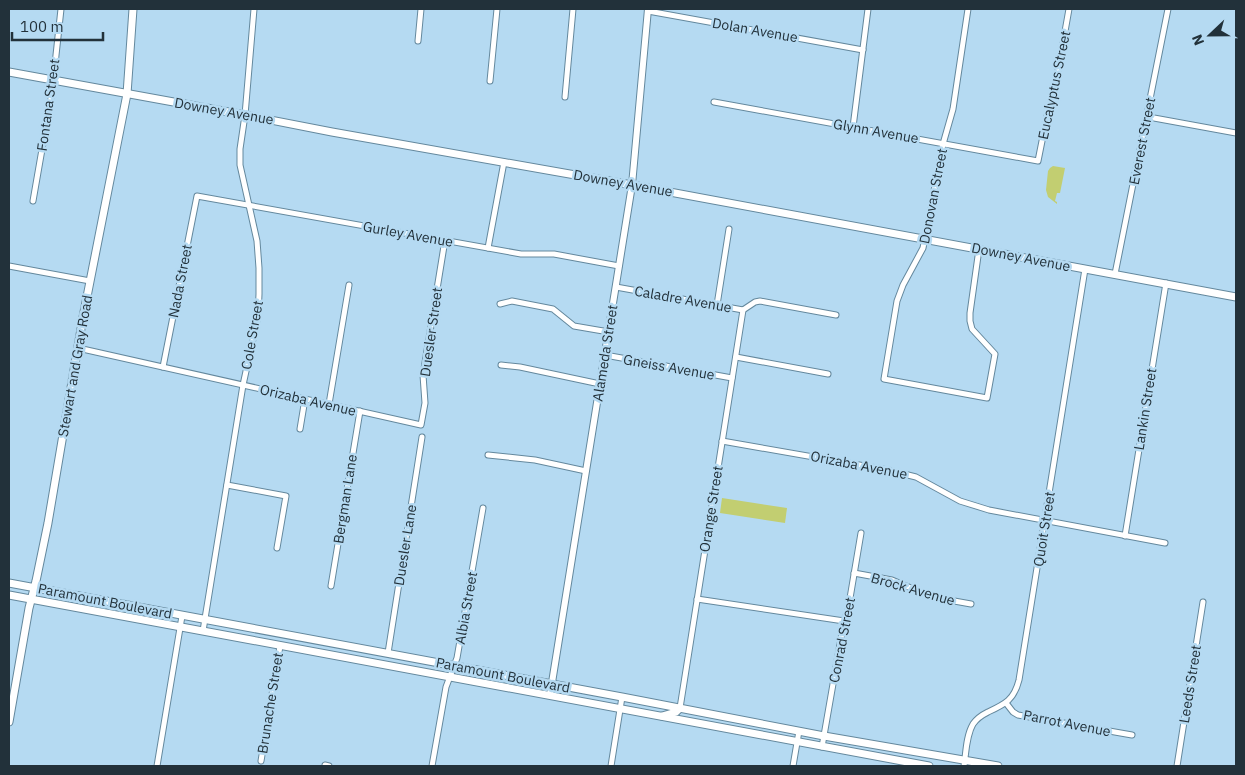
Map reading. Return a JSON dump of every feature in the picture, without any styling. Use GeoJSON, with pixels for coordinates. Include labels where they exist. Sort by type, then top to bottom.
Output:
{"type":"FeatureCollection","features":[{"type":"Feature","properties":{"kind":"main road","name":"Stewart and Gray Road"},"geometry":{"type":"LineString","coordinates":[[9,722],[31,599],[47,530],[90,281],[127,94],[133,9]]}},
{"type":"Feature","properties":{"kind":"main road","name":"Downey Avenue"},"geometry":{"type":"LineString","coordinates":[[9,72],[1236,297]]}},
{"type":"Feature","properties":{"kind":"main road","name":"Paramount Boulevard"},"geometry":{"type":"LineString","coordinates":[[9,583],[965,763],[998,766]]}},
{"type":"Feature","properties":{"kind":"main road","name":"Paramount Boulevard"},"geometry":{"type":"LineString","coordinates":[[9,595],[929,766]]}},
{"type":"Feature","properties":{"kind":"main road"},"geometry":{"type":"LineString","coordinates":[[659,716],[676,712],[680,708]]}},
{"type":"Feature","properties":{"kind":"street","name":"Fontana Street"},"geometry":{"type":"LineString","coordinates":[[33,201],[52,92],[61,9]]}},
{"type":"Feature","properties":{"kind":"street","name":"Cole Street"},"geometry":{"type":"LineString","coordinates":[[203,631],[243,385],[258,316],[259,268],[257,241],[240,165],[254,9]]}},
{"type":"Feature","properties":{"kind":"street"},"geometry":{"type":"LineString","coordinates":[[418,41],[421,9]]}},
{"type":"Feature","properties":{"kind":"street"},"geometry":{"type":"LineString","coordinates":[[490,81],[497,9]]}},
{"type":"Feature","properties":{"kind":"street"},"geometry":{"type":"LineString","coordinates":[[565,97],[573,9]]}},
{"type":"Feature","properties":{"kind":"street"},"geometry":{"type":"LineString","coordinates":[[853,127],[868,9]]}},
{"type":"Feature","properties":{"kind":"street","name":"Donovan Street"},"geometry":{"type":"LineString","coordinates":[[968,9],[952,110],[943,144],[923,248],[899,293],[884,379],[987,398],[995,354],[972,329],[970,317],[979,249]]}},
{"type":"Feature","properties":{"kind":"street","name":"Eucalyptus Street"},"geometry":{"type":"LineString","coordinates":[[1038,161],[1047,116],[1054,93],[1069,9]]}},
{"type":"Feature","properties":{"kind":"street","name":"Everest Street"},"geometry":{"type":"LineString","coordinates":[[1115,274],[1168,9]]}},
{"type":"Feature","properties":{"kind":"street","name":"Dolan Avenue"},"geometry":{"type":"LineString","coordinates":[[648,10],[863,50]]}},
{"type":"Feature","properties":{"kind":"street","name":"Alameda Street"},"geometry":{"type":"LineString","coordinates":[[550,695],[632,185],[648,10]]}},
{"type":"Feature","properties":{"kind":"street","name":"Glynn Avenue"},"geometry":{"type":"LineString","coordinates":[[714,102],[1038,161]]}},
{"type":"Feature","properties":{"kind":"street"},"geometry":{"type":"LineString","coordinates":[[1154,118],[1236,133]]}},
{"type":"Feature","properties":{"kind":"street"},"geometry":{"type":"LineString","coordinates":[[488,248],[504,162]]}},
{"type":"Feature","properties":{"kind":"street","name":"Gurley Avenue"},"geometry":{"type":"LineString","coordinates":[[197,196],[528,255],[554,254],[619,266]]}},
{"type":"Feature","properties":{"kind":"street","name":"Nada Street"},"geometry":{"type":"LineString","coordinates":[[163,367],[197,196]]}},
{"type":"Feature","properties":{"kind":"street"},"geometry":{"type":"LineString","coordinates":[[717,305],[729,229]]}},
{"type":"Feature","properties":{"kind":"street","name":"Duesler Street"},"geometry":{"type":"LineString","coordinates":[[421,425],[425,404],[423,375],[445,240]]}},
{"type":"Feature","properties":{"kind":"street"},"geometry":{"type":"LineString","coordinates":[[9,266],[90,281]]}},
{"type":"Feature","properties":{"kind":"street","name":"Quoit Street"},"geometry":{"type":"LineString","coordinates":[[1006,703],[1014,694],[1019,680],[1085,269]]}},
{"type":"Feature","properties":{"kind":"street","name":"Lankin Street"},"geometry":{"type":"LineString","coordinates":[[1125,536],[1166,283]]}},
{"type":"Feature","properties":{"kind":"street"},"geometry":{"type":"LineString","coordinates":[[329,404],[349,285]]}},
{"type":"Feature","properties":{"kind":"street","name":"Caladre Avenue"},"geometry":{"type":"LineString","coordinates":[[616,287],[743,310],[760,301],[836,315]]}},
{"type":"Feature","properties":{"kind":"street"},"geometry":{"type":"LineString","coordinates":[[500,304],[512,301],[553,309],[574,326],[609,332]]}},
{"type":"Feature","properties":{"kind":"street","name":"Orange Street"},"geometry":{"type":"LineString","coordinates":[[680,708],[743,310]]}},
{"type":"Feature","properties":{"kind":"street","name":"Orizaba Avenue"},"geometry":{"type":"LineString","coordinates":[[78,348],[421,425]]}},
{"type":"Feature","properties":{"kind":"street","name":"Gneiss Avenue"},"geometry":{"type":"LineString","coordinates":[[605,355],[732,378]]}},
{"type":"Feature","properties":{"kind":"street"},"geometry":{"type":"LineString","coordinates":[[736,356],[828,374]]}},
{"type":"Feature","properties":{"kind":"street"},"geometry":{"type":"LineString","coordinates":[[501,365],[520,367],[600,384]]}},
{"type":"Feature","properties":{"kind":"street"},"geometry":{"type":"LineString","coordinates":[[300,429],[305,399]]}},
{"type":"Feature","properties":{"kind":"street","name":"Bergman Lane"},"geometry":{"type":"LineString","coordinates":[[331,586],[360,411]]}},
{"type":"Feature","properties":{"kind":"street","name":"Duesler Lane"},"geometry":{"type":"LineString","coordinates":[[388,653],[422,437]]}},
{"type":"Feature","properties":{"kind":"street","name":"Orizaba Avenue"},"geometry":{"type":"LineString","coordinates":[[722,441],[844,462],[915,477],[958,500],[996,512],[1165,543]]}},
{"type":"Feature","properties":{"kind":"street"},"geometry":{"type":"LineString","coordinates":[[488,455],[535,460],[586,471]]}},
{"type":"Feature","properties":{"kind":"street"},"geometry":{"type":"LineString","coordinates":[[227,485],[286,496],[278,548]]}},
{"type":"Feature","properties":{"kind":"street","name":"Albia Street"},"geometry":{"type":"LineString","coordinates":[[432,766],[446,687],[457,658],[483,508]]}},
{"type":"Feature","properties":{"kind":"street","name":"Conrad Street"},"geometry":{"type":"LineString","coordinates":[[822,747],[844,621],[848,610],[860,533]]}},
{"type":"Feature","properties":{"kind":"street","name":"Brock Avenue"},"geometry":{"type":"LineString","coordinates":[[854,573],[892,580],[933,597],[972,604]]}},
{"type":"Feature","properties":{"kind":"street"},"geometry":{"type":"LineString","coordinates":[[697,599],[844,621]]}},
{"type":"Feature","properties":{"kind":"street","name":"Leeds Street"},"geometry":{"type":"LineString","coordinates":[[1177,766],[1203,602]]}},
{"type":"Feature","properties":{"kind":"street"},"geometry":{"type":"LineString","coordinates":[[157,766],[182,616]]}},
{"type":"Feature","properties":{"kind":"street","name":"Brunache Street"},"geometry":{"type":"LineString","coordinates":[[261,761],[280,646]]}},
{"type":"Feature","properties":{"kind":"street"},"geometry":{"type":"LineString","coordinates":[[611,766],[622,697]]}},
{"type":"Feature","properties":{"kind":"street"},"geometry":{"type":"LineString","coordinates":[[965,763],[969,734],[974,723],[980,717],[1006,703]]}},
{"type":"Feature","properties":{"kind":"street","name":"Parrot Avenue"},"geometry":{"type":"LineString","coordinates":[[1006,703],[1018,715],[1132,735]]}},
{"type":"Feature","properties":{"kind":"street"},"geometry":{"type":"LineString","coordinates":[[793,766],[799,731]]}},
{"type":"Feature","properties":{"kind":"green space"},"geometry":{"type":"Polygon","coordinates":[[[1053,166],[1065,168],[1060,193],[1057,193],[1055,201],[1057,204],[1048,197],[1046,190],[1048,171],[1053,166]]]}},
{"type":"Feature","properties":{"kind":"green space"},"geometry":{"type":"Polygon","coordinates":[[[722,498],[787,508],[785,523],[720,513],[722,498]]]}}]}
